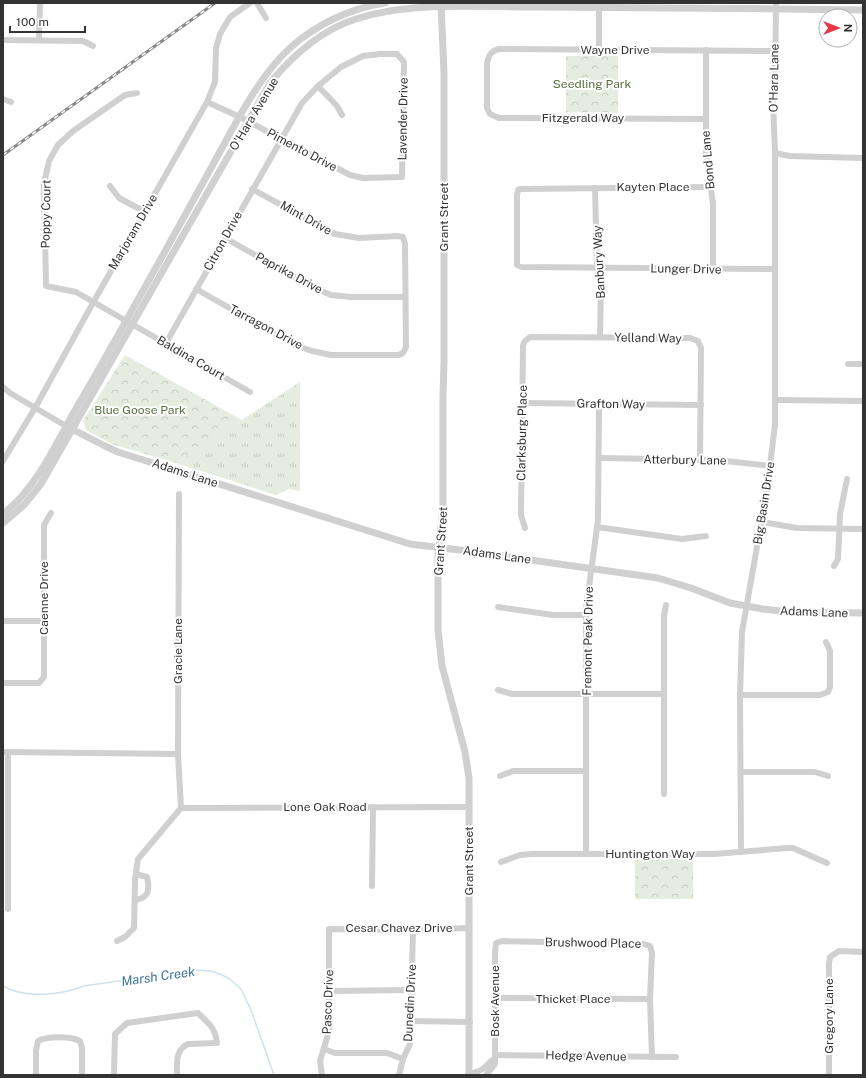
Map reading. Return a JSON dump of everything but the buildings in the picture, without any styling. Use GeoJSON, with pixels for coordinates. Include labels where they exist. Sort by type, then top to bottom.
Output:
{"type":"FeatureCollection","features":[{"type":"Feature","properties":{"kind":"street"},"geometry":{"type":"LineString","coordinates":[[39,40],[40,3]]}},
{"type":"Feature","properties":{"kind":"street","name":"Marjoram Drive"},"geometry":{"type":"LineString","coordinates":[[3,461],[35,408],[144,212],[208,102],[215,82],[216,48],[220,34],[230,17],[250,3]]}},
{"type":"Feature","properties":{"kind":"street"},"geometry":{"type":"LineString","coordinates":[[257,3],[266,18]]}},
{"type":"Feature","properties":{"kind":"street","name":"O'Hara Avenue"},"geometry":{"type":"LineString","coordinates":[[130,323],[240,117],[265,75],[296,43],[313,30],[339,17],[367,6],[385,3]]}},
{"type":"Feature","properties":{"kind":"street","name":"O'Hara Avenue"},"geometry":{"type":"LineString","coordinates":[[3,523],[24,505],[41,484],[69,428],[270,83],[285,65],[305,47],[328,31],[354,19],[379,12],[442,5],[776,6],[863,10]]}},
{"type":"Feature","properties":{"kind":"street","name":"Grant Street"},"geometry":{"type":"LineString","coordinates":[[442,5],[444,73],[444,363],[443,508],[439,547],[438,630],[442,666],[465,752],[469,778],[469,1075]]}},
{"type":"Feature","properties":{"kind":"street"},"geometry":{"type":"LineString","coordinates":[[599,5],[599,50]]}},
{"type":"Feature","properties":{"kind":"street","name":"O'Hara Lane"},"geometry":{"type":"LineString","coordinates":[[775,153],[773,101],[775,88],[776,6]]}},
{"type":"Feature","properties":{"kind":"street"},"geometry":{"type":"LineString","coordinates":[[3,40],[82,41],[93,46]]}},
{"type":"Feature","properties":{"kind":"street","name":"Wayne Drive"},"geometry":{"type":"LineString","coordinates":[[487,86],[487,63],[489,56],[493,51],[499,49],[775,51]]}},
{"type":"Feature","properties":{"kind":"street","name":"Bond Lane"},"geometry":{"type":"LineString","coordinates":[[706,50],[706,152],[713,204],[713,270]]}},
{"type":"Feature","properties":{"kind":"street","name":"Citron Drive"},"geometry":{"type":"LineString","coordinates":[[166,344],[252,188],[302,103],[318,86],[341,67],[363,56],[397,54],[404,62]]}},
{"type":"Feature","properties":{"kind":"street","name":"Lavender Drive"},"geometry":{"type":"LineString","coordinates":[[402,177],[404,62]]}},
{"type":"Feature","properties":{"kind":"street"},"geometry":{"type":"LineString","coordinates":[[318,86],[337,106],[342,115]]}},
{"type":"Feature","properties":{"kind":"street","name":"Fitzgerald Way"},"geometry":{"type":"LineString","coordinates":[[487,86],[487,108],[490,114],[499,118],[705,119]]}},
{"type":"Feature","properties":{"kind":"street","name":"Poppy Court"},"geometry":{"type":"LineString","coordinates":[[46,286],[44,184],[49,161],[58,145],[73,131],[125,95],[137,92]]}},
{"type":"Feature","properties":{"kind":"street"},"geometry":{"type":"LineString","coordinates":[[3,99],[11,102]]}},
{"type":"Feature","properties":{"kind":"street","name":"Pimento Drive"},"geometry":{"type":"LineString","coordinates":[[208,102],[240,117],[350,175],[363,178],[402,177]]}},
{"type":"Feature","properties":{"kind":"street"},"geometry":{"type":"LineString","coordinates":[[775,153],[790,156],[863,158]]}},
{"type":"Feature","properties":{"kind":"street","name":"Big Basin Drive"},"geometry":{"type":"LineString","coordinates":[[741,852],[740,695],[742,632],[762,522],[775,425],[775,153]]}},
{"type":"Feature","properties":{"kind":"street"},"geometry":{"type":"LineString","coordinates":[[110,186],[119,198],[144,212]]}},
{"type":"Feature","properties":{"kind":"street","name":"Kayten Place"},"geometry":{"type":"LineString","coordinates":[[597,268],[522,268],[517,265],[518,190],[710,187]]}},
{"type":"Feature","properties":{"kind":"street","name":"Mint Drive"},"geometry":{"type":"LineString","coordinates":[[252,188],[335,234],[359,238],[402,237],[405,244],[405,297]]}},
{"type":"Feature","properties":{"kind":"street","name":"Banbury Way"},"geometry":{"type":"LineString","coordinates":[[596,188],[597,268],[601,287],[600,337]]}},
{"type":"Feature","properties":{"kind":"street","name":"Paprika Drive"},"geometry":{"type":"LineString","coordinates":[[225,238],[314,288],[331,294],[405,297]]}},
{"type":"Feature","properties":{"kind":"street","name":"Lunger Drive"},"geometry":{"type":"LineString","coordinates":[[597,268],[713,270],[776,269]]}},
{"type":"Feature","properties":{"kind":"street","name":"Baldina Court"},"geometry":{"type":"LineString","coordinates":[[46,286],[76,292],[94,301],[250,392]]}},
{"type":"Feature","properties":{"kind":"street","name":"Tarragon Drive"},"geometry":{"type":"LineString","coordinates":[[196,289],[295,344],[312,351],[331,355],[399,355],[404,352],[406,347],[405,297]]}},
{"type":"Feature","properties":{"kind":"street","name":"Yelland Way"},"geometry":{"type":"LineString","coordinates":[[526,339],[533,336],[690,338],[698,341],[701,348],[700,460]]}},
{"type":"Feature","properties":{"kind":"street","name":"Clarksburg Place"},"geometry":{"type":"LineString","coordinates":[[525,528],[521,515],[522,346],[526,339]]}},
{"type":"Feature","properties":{"kind":"street"},"geometry":{"type":"LineString","coordinates":[[848,364],[863,364]]}},
{"type":"Feature","properties":{"kind":"street"},"geometry":{"type":"LineString","coordinates":[[3,387],[10,393],[69,428]]}},
{"type":"Feature","properties":{"kind":"street"},"geometry":{"type":"LineString","coordinates":[[776,400],[863,401]]}},
{"type":"Feature","properties":{"kind":"street","name":"Grafton Way"},"geometry":{"type":"LineString","coordinates":[[522,403],[701,405]]}},
{"type":"Feature","properties":{"kind":"street","name":"Fremont Peak Drive"},"geometry":{"type":"LineString","coordinates":[[586,854],[586,615],[597,527],[599,404]]}},
{"type":"Feature","properties":{"kind":"street","name":"O'Hara Avenue"},"geometry":{"type":"LineString","coordinates":[[3,514],[27,491],[69,428]]}},
{"type":"Feature","properties":{"kind":"street","name":"Adams Lane"},"geometry":{"type":"LineString","coordinates":[[69,428],[104,446],[130,456],[416,545],[658,578],[691,588],[718,599],[747,606],[789,612],[861,613]]}},
{"type":"Feature","properties":{"kind":"street","name":"Atterbury Lane"},"geometry":{"type":"LineString","coordinates":[[599,458],[733,461],[770,466]]}},
{"type":"Feature","properties":{"kind":"street"},"geometry":{"type":"LineString","coordinates":[[834,566],[838,559],[840,514],[847,479]]}},
{"type":"Feature","properties":{"kind":"street","name":"Gracie Lane"},"geometry":{"type":"LineString","coordinates":[[179,494],[178,754],[180,808]]}},
{"type":"Feature","properties":{"kind":"street","name":"Caenne Drive"},"geometry":{"type":"LineString","coordinates":[[3,683],[39,683],[44,677],[44,525],[51,513]]}},
{"type":"Feature","properties":{"kind":"street"},"geometry":{"type":"LineString","coordinates":[[762,522],[788,527],[863,529]]}},
{"type":"Feature","properties":{"kind":"street"},"geometry":{"type":"LineString","coordinates":[[597,527],[682,539],[706,536]]}},
{"type":"Feature","properties":{"kind":"street"},"geometry":{"type":"LineString","coordinates":[[664,794],[664,616],[666,605]]}},
{"type":"Feature","properties":{"kind":"street"},"geometry":{"type":"LineString","coordinates":[[498,607],[552,615],[586,615]]}},
{"type":"Feature","properties":{"kind":"street"},"geometry":{"type":"LineString","coordinates":[[3,621],[45,621]]}},
{"type":"Feature","properties":{"kind":"street"},"geometry":{"type":"LineString","coordinates":[[740,695],[820,695],[828,692],[830,687],[830,651],[826,642]]}},
{"type":"Feature","properties":{"kind":"street"},"geometry":{"type":"LineString","coordinates":[[498,690],[512,694],[664,694]]}},
{"type":"Feature","properties":{"kind":"street"},"geometry":{"type":"LineString","coordinates":[[8,909],[6,752],[178,754]]}},
{"type":"Feature","properties":{"kind":"street"},"geometry":{"type":"LineString","coordinates":[[500,776],[513,771],[586,771]]}},
{"type":"Feature","properties":{"kind":"street"},"geometry":{"type":"LineString","coordinates":[[740,772],[815,772],[828,776]]}},
{"type":"Feature","properties":{"kind":"street"},"geometry":{"type":"LineString","coordinates":[[372,807],[372,886]]}},
{"type":"Feature","properties":{"kind":"street","name":"Lone Oak Road"},"geometry":{"type":"LineString","coordinates":[[180,808],[469,807]]}},
{"type":"Feature","properties":{"kind":"street"},"geometry":{"type":"LineString","coordinates":[[117,941],[125,937],[134,928],[138,859],[180,808]]}},
{"type":"Feature","properties":{"kind":"street","name":"Huntington Way"},"geometry":{"type":"LineString","coordinates":[[501,862],[520,855],[532,854],[714,854],[793,848],[826,863]]}},
{"type":"Feature","properties":{"kind":"street"},"geometry":{"type":"LineString","coordinates":[[135,900],[142,899],[149,891],[147,878],[136,874]]}},
{"type":"Feature","properties":{"kind":"street","name":"Cesar Chavez Drive"},"geometry":{"type":"LineString","coordinates":[[329,929],[413,930],[469,928]]}},
{"type":"Feature","properties":{"kind":"street","name":"Pasco Drive"},"geometry":{"type":"LineString","coordinates":[[322,1075],[320,1061],[329,1031],[329,929]]}},
{"type":"Feature","properties":{"kind":"street","name":"Dunedin Drive"},"geometry":{"type":"LineString","coordinates":[[399,1075],[403,1059],[410,1044],[413,930]]}},
{"type":"Feature","properties":{"kind":"street","name":"Brushwood Place"},"geometry":{"type":"LineString","coordinates":[[496,943],[502,941],[644,944],[650,946],[652,953],[650,999],[652,1057]]}},
{"type":"Feature","properties":{"kind":"street","name":"Bosk Avenue"},"geometry":{"type":"LineString","coordinates":[[486,1075],[495,1064],[496,943]]}},
{"type":"Feature","properties":{"kind":"street","name":"Gregory Lane"},"geometry":{"type":"LineString","coordinates":[[829,1075],[830,957],[839,951],[863,952]]}},
{"type":"Feature","properties":{"kind":"street"},"geometry":{"type":"LineString","coordinates":[[329,991],[412,990]]}},
{"type":"Feature","properties":{"kind":"street","name":"Thicket Place"},"geometry":{"type":"LineString","coordinates":[[495,998],[650,999]]}},
{"type":"Feature","properties":{"kind":"street"},"geometry":{"type":"LineString","coordinates":[[114,1075],[115,1034],[127,1022],[198,1013],[214,1028],[217,1043],[184,1045],[178,1052],[177,1075]]}},
{"type":"Feature","properties":{"kind":"street"},"geometry":{"type":"LineString","coordinates":[[411,1022],[470,1022]]}},
{"type":"Feature","properties":{"kind":"street"},"geometry":{"type":"LineString","coordinates":[[36,1075],[36,1050],[38,1041],[43,1038],[74,1038],[80,1041],[82,1048],[82,1075]]}},
{"type":"Feature","properties":{"kind":"street"},"geometry":{"type":"LineString","coordinates":[[324,1049],[335,1053],[387,1053],[403,1059]]}},
{"type":"Feature","properties":{"kind":"street"},"geometry":{"type":"LineString","coordinates":[[469,1075],[483,1069],[495,1057]]}},
{"type":"Feature","properties":{"kind":"street","name":"Hedge Avenue"},"geometry":{"type":"LineString","coordinates":[[495,1057],[676,1057]]}},
{"type":"Feature","properties":{"kind":"green space","name":"Seedling Park"},"geometry":{"type":"Polygon","coordinates":[[[566,56],[618,56],[618,113],[566,112],[566,56]]]}},
{"type":"Feature","properties":{"kind":"green space","name":"Blue Goose Park"},"geometry":{"type":"Polygon","coordinates":[[[125,355],[242,420],[176,463],[112,444],[86,430],[83,421],[125,355]]]}},
{"type":"Feature","properties":{"kind":"green space"},"geometry":{"type":"Polygon","coordinates":[[[300,382],[300,491],[289,489],[276,495],[176,463],[300,382]]]}},
{"type":"Feature","properties":{"kind":"green space"},"geometry":{"type":"Polygon","coordinates":[[[635,859],[693,859],[693,899],[635,899],[635,859]]]}},
{"type":"Feature","properties":{"kind":"waterway","name":"Marsh Creek"},"geometry":{"type":"LineString","coordinates":[[3,986],[22,993],[43,994],[65,992],[84,986],[194,970],[211,971],[230,979],[241,989],[251,1010],[274,1075]]}},
{"type":"Feature","properties":{"kind":"railway"},"geometry":{"type":"LineString","coordinates":[[3,155],[215,3]]}}]}
